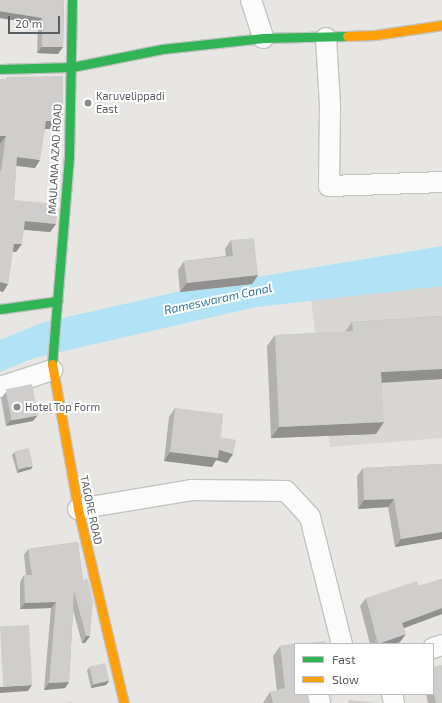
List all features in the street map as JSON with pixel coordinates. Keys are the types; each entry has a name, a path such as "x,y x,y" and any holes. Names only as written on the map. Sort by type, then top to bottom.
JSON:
{"main road":[{"name":"MAULANA AZAD ROAD","path":"55,319 69,156 72,66 70,39 72,0"},
{"path":"0,69 72,66 162,49 263,38 326,38 375,35 442,25"},
{"path":"0,309 57,301"},
{"name":"TAGORE ROAD","path":"55,319 53,367 78,509 124,703"}],"street":[{"path":"251,0 263,38"},
{"path":"326,38 330,106 329,186 442,182"},
{"path":"0,387 53,367"},
{"path":"78,509 191,490 286,491 310,517 342,643"}],"shaded area":[{"path":"442,286 442,438 330,447 311,300"}],"water":[{"name":"Rameswaram Canal","path":"442,246 442,286 256,307 34,358 0,372 0,340 41,323 203,286"}],"building":[{"path":"0,0 64,0 63,47 42,47 42,18 0,11"},
{"path":"63,76 63,121 46,121 40,160 17,157 14,200 58,204 56,224 25,221 22,244 14,244 8,284 0,282 0,171 6,136 0,136 0,79 8,79 8,77"},
{"path":"254,238 258,275 187,283 184,261 233,256 231,240"},
{"path":"442,316 442,369 381,372 384,422 279,427 275,335 353,331 352,322"},
{"name":"Hotel Top Form","path":"32,384 38,415 12,421 5,389"},
{"path":"175,408 223,414 221,437 236,440 233,454 219,450 218,458 170,452"},
{"path":"29,448 33,466 18,469 14,451"},
{"path":"442,464 442,532 401,539 394,499 364,500 363,468"},
{"path":"78,542 83,580 88,579 93,602 90,636 86,636 74,591 69,682 49,683 56,602 25,603 24,575 32,575 28,549"},
{"path":"442,579 442,608 402,623 406,634 378,643 366,598 417,581 419,586"},
{"path":"29,625 32,685 3,686 0,627"},
{"path":"325,641 325,643 307,643"},
{"path":"294,644 294,695 307,695 309,703 273,703 270,692 285,688 280,646"},
{"path":"105,663 109,681 93,684 89,667"},
{"path":"442,665 442,703 436,703 434,694 434,667"},
{"path":"349,700 380,703 348,703"}],"traffic: fast":[{"path":"52,364 69,156 72,0"},
{"path":"0,69 72,67 162,49 263,38 347,36"},
{"path":"0,309 57,301"}],"traffic: slow":[{"path":"347,36 375,35 442,25"},
{"path":"52,364 78,509 124,703"}],"place":[{"name":"Karuvelippadi East","path":"88,103"},
{"name":"Hotel Top Form","path":"17,407"}]}
